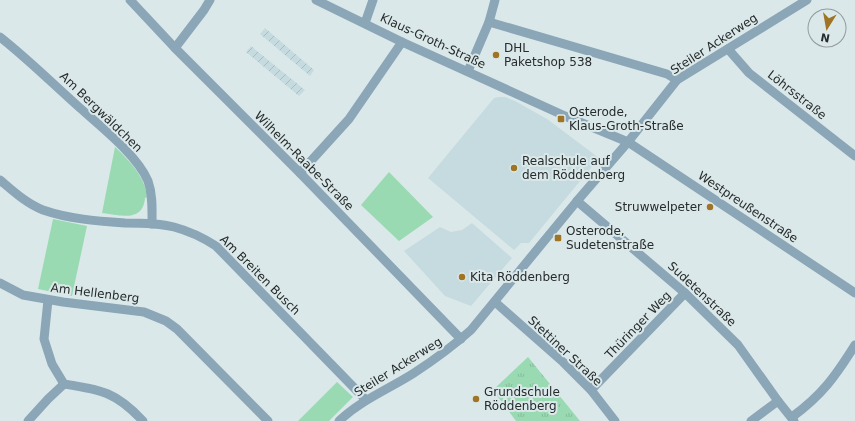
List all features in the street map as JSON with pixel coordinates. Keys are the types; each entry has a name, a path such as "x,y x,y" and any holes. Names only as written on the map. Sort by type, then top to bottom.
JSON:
{"street":[{"name":"Wilhelm-Raabe-Straße","path":"130,0 175,48 300,173 461,339"},
{"path":"175,48 210,0"},
{"path":"365,23 372,0"},
{"path":"468,71 489,22 495,0"},
{"name":"Steiler Ackerweg","path":"339,421 366,400 414,373 471,330 577,201 628,142 677,80 807,0"},
{"name":"Klaus-Groth-Straße","path":"320,1 402,42 565,116 628,142"},
{"path":"489,22 667,74 677,80"},
{"name":"Am Bergwäldchen","path":"0,37 26,58 105,130 133,159 143,172 152,195 152,224"},
{"path":"300,173 349,119 402,42"},
{"name":"Löhrsstraße","path":"728,49 749,73 855,156"},
{"name":"Westpreußenstraße","path":"628,142 855,293"},
{"name":"Am Breiten Busch","path":"0,180 23,200 42,210 77,219 152,224 173,227 191,232 216,246 366,400"},
{"name":"Sudetenstraße","path":"577,201 685,293 738,345 778,401 793,419"},
{"name":"Am Hellenberg","path":"0,283 23,295 48,300 129,309 148,313 166,321 177,329 268,421"},
{"name":"Thüringer Weg","path":"591,390 685,293"},
{"path":"48,300 44,339 52,364 64,384 99,390 109,394 131,408 143,421"},
{"name":"Stettiner Straße","path":"495,302 591,390 615,421"},
{"path":"793,419 830,383 855,345"},
{"path":"28,421 64,384"},
{"path":"751,421 778,401"}],"shaded area":[{"path":"265,28 314,70 310,76 260,34"},
{"path":"251,46 305,90 299,96 246,52"},
{"name":"Realschule auf dem Röddenberg","path":"505,97 515,101 547,119 599,158 529,243 521,243 514,250 428,178 494,98"},
{"name":"Kita Röddenberg","path":"472,223 512,258 471,306 445,296 404,251 440,227 451,232 462,230"}],"green space":[{"path":"115,147 136,170 144,183 146,190 147,197 145,198 140,211 129,216 102,213"},
{"path":"389,172 433,217 399,241 361,205"},
{"path":"53,219 87,226 72,296 38,289"},
{"path":"528,357 580,421 516,421 493,390"},
{"path":"337,382 353,397 329,421 298,421"}],"place":[{"name":"DHL Paketshop 538","path":"496,55"},
{"name":"Osterode, Klaus-Groth-Straße","path":"561,119"},
{"name":"Realschule auf dem Röddenberg","path":"514,168"},
{"name":"Struwwelpeter","path":"710,207"},
{"name":"Osterode, Sudetenstraße","path":"558,238"},
{"name":"Kita Röddenberg","path":"462,277"},
{"name":"Grundschule Röddenberg","path":"476,399"}]}
